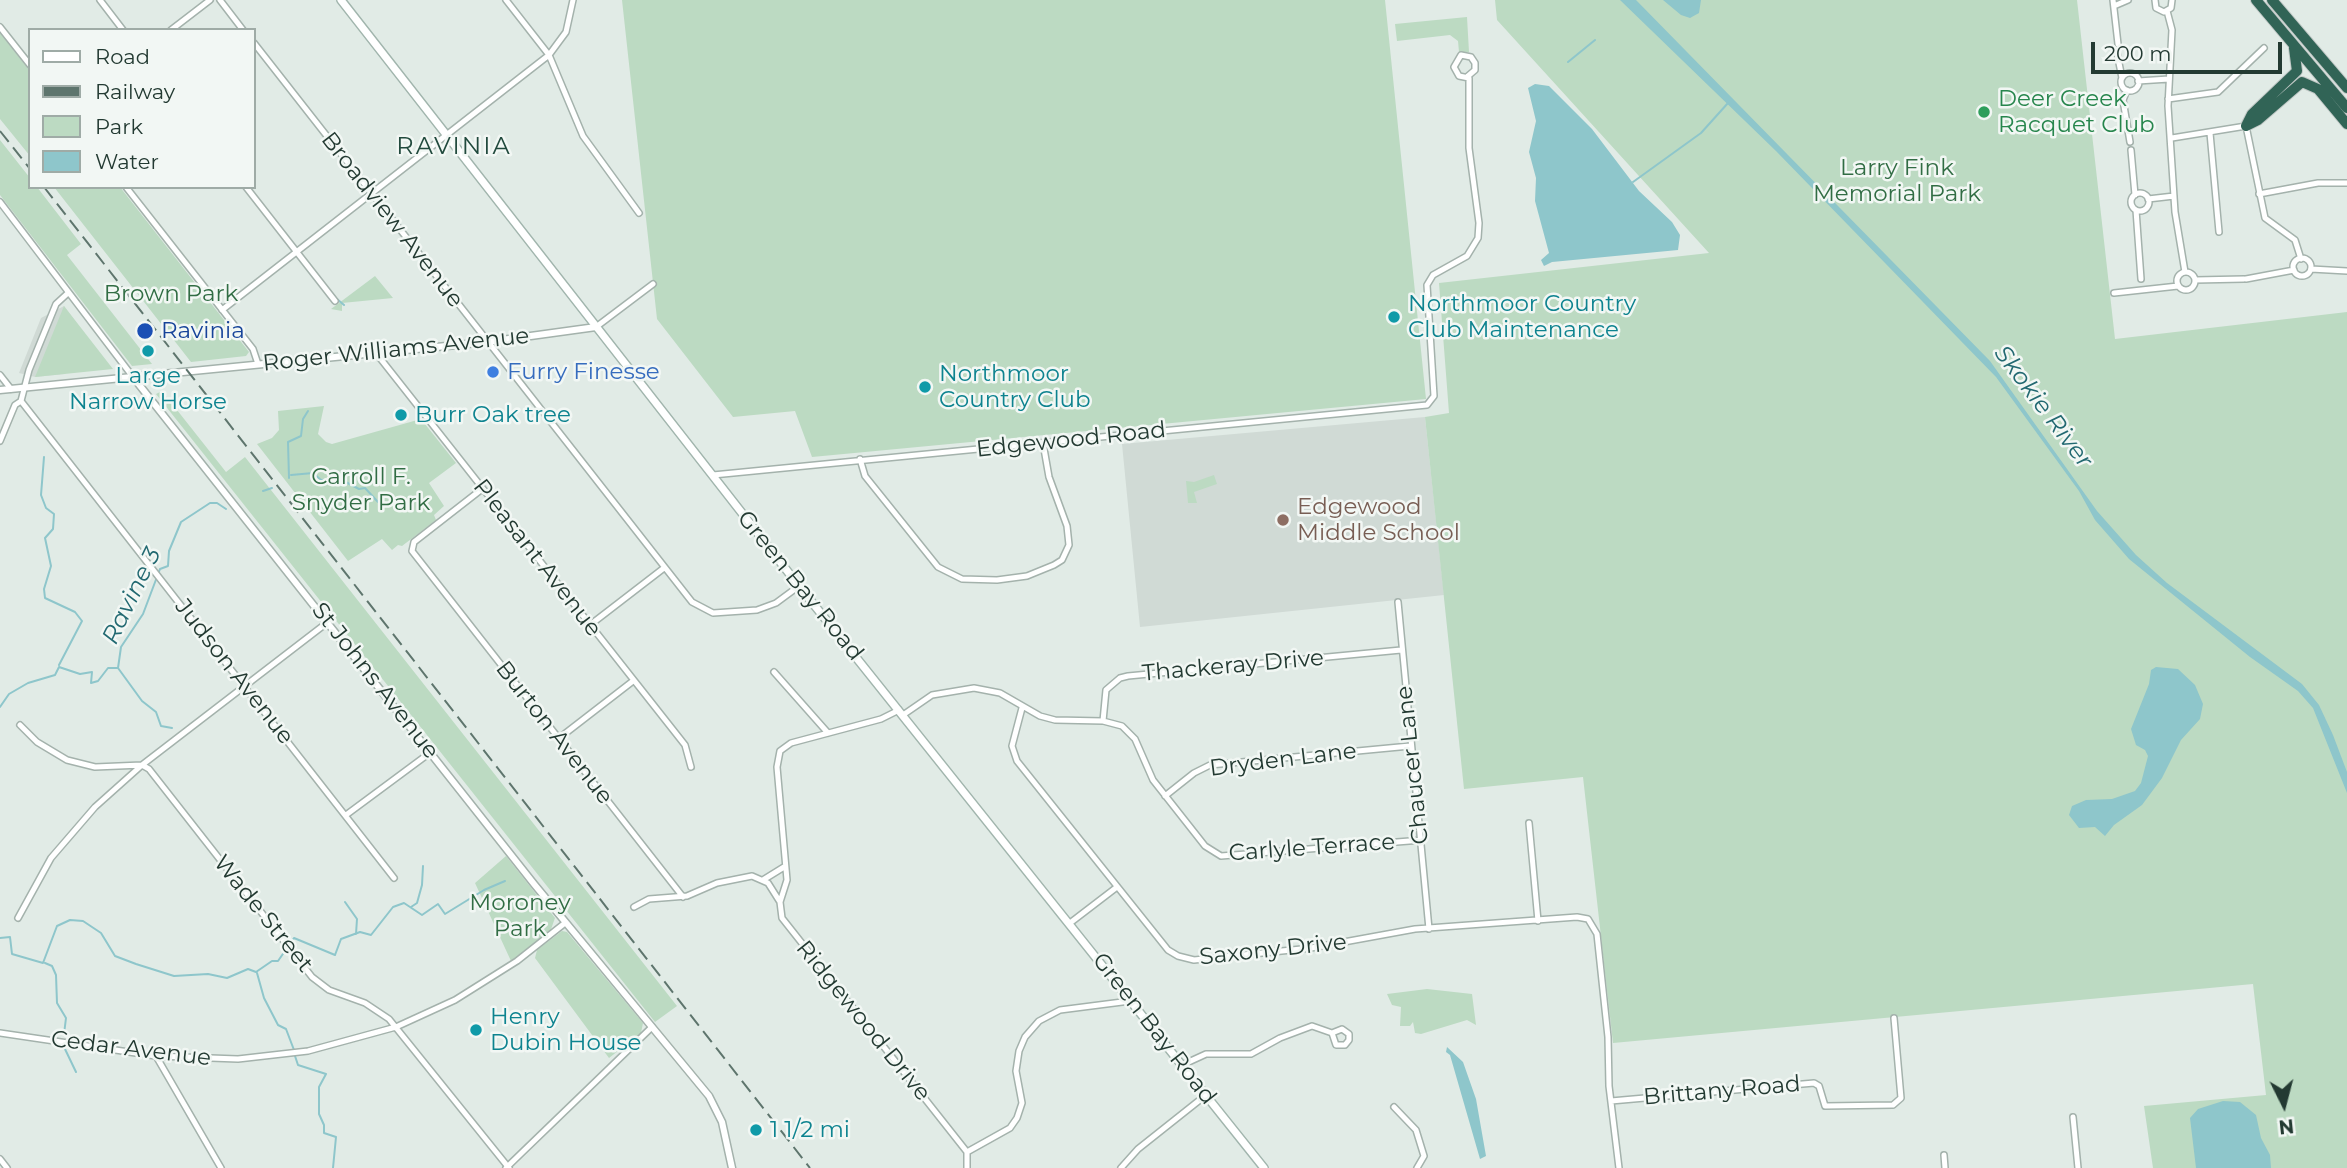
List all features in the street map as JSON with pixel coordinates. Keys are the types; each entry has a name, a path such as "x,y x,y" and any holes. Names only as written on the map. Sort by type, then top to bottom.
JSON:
{"highway":[{"path":"2256,0 2347,108"},
{"path":"2272,0 2347,88"},
{"path":"2246,126 2252,114 2297,71 2297,54 2289,38"},
{"path":"2246,126 2258,120 2294,86 2302,82 2318,89 2347,124"}],"main road":[{"name":"Green Bay Road","path":"341,0 799,586 1264,1168"}],"street":[{"path":"100,0 121,28"},
{"path":"174,28 210,0"},
{"path":"220,0 241,28"},
{"path":"506,0 549,55 561,90 583,136 639,213"},
{"path":"222,310 549,55 566,32 573,0"},
{"path":"2118,44 2114,3 2128,0"},
{"path":"2155,0 2158,10 2167,11"},
{"path":"2172,0 2167,11 2172,30 2169,125 2174,196 2185,272"},
{"path":"0,27 28,62"},
{"name":"Broadview Avenue","path":"256,46 692,603 713,613 764,608 799,586"},
{"path":"2168,99 2218,92 2264,48"},
{"path":"2117,52 2122,86 2127,90 2135,89 2138,81"},
{"path":"1461,55 1471,57 1475,63 1475,70 1468,76 1460,76 1455,71 1454,63 1461,55"},
{"path":"2122,78 2133,74 2138,81"},
{"name":"Edgewood Road","path":"713,475 1429,403 1434,396 1427,285 1433,275 1467,256 1478,238 1479,223 1469,148 1468,76"},
{"path":"2138,81 2169,79"},
{"path":"2127,90 2123,100 2130,142"},
{"path":"2172,138 2210,134 2246,126 2265,218 2295,240 2301,259"},
{"path":"2210,134 2219,232"},
{"path":"2131,150 2135,195 2132,202 2136,210 2140,279"},
{"path":"2259,194 2318,183 2347,183"},
{"path":"128,189 253,349 258,364"},
{"path":"248,189 335,301"},
{"path":"2135,195 2143,194 2148,199"},
{"path":"2148,199 2174,196"},
{"path":"2136,210 2145,209 2148,199"},
{"name":"St Johns Avenue","path":"0,202 133,377 565,923 717,1110 732,1168"},
{"path":"2294,271 2295,263 2301,259 2308,261 2311,269"},
{"path":"2195,280 2245,279 2294,271 2302,276 2311,269 2347,271"},
{"path":"2185,272 2193,275 2195,280"},
{"path":"2178,286 2178,277 2185,272"},
{"path":"2114,293 2178,286 2189,290 2195,280"},
{"name":"Roger Williams Avenue","path":"0,390 487,342 596,327 653,284"},
{"path":"0,441 15,405 21,401 56,304 68,293"},
{"name":"Pleasant Avenue","path":"376,353 685,745 691,767"},
{"path":"0,375 11,388"},
{"name":"Judson Avenue","path":"21,401 394,878"},
{"path":"860,459 865,476 938,568 962,579 997,580 1027,576 1054,565 1062,560 1069,545 1067,526 1049,477 1044,443"},
{"name":"Burton Avenue","path":"482,489 414,543 412,551 683,897"},
{"path":"590,625 664,568"},
{"name":"Chaucer Lane","path":"1398,601 1429,929"},
{"path":"18,918 38,879 68,836 95,807 142,765 328,622"},
{"name":"Thackeray Drive","path":"1103,721 1106,690 1120,678 1128,676 1401,650"},
{"path":"774,672 828,733"},
{"path":"558,739 633,681"},
{"path":"901,713 932,695 974,688 1000,694 1022,708 1055,720 1103,721"},
{"name":"Saxony Drive","path":"1022,708 1012,746 1017,761 1168,950 1186,959 1311,948 1429,929 1577,917 1591,922 1597,934 1611,1101"},
{"name":"Ridgewood Drive","path":"901,713 791,743 778,756 786,887 780,902 784,922 967,1152"},
{"name":"Carlyle Terrace","path":"1103,721 1122,726 1132,734 1151,776 1165,796 1205,846 1226,857 1422,840"},
{"path":"20,725 37,742 67,760 95,767 142,765"},
{"name":"Dryden Lane","path":"1165,796 1194,773 1210,765 1410,746"},
{"path":"346,815 431,752"},
{"name":"Wade Street","path":"142,765 312,977 329,990 381,1012 397,1027 507,1168"},
{"path":"1529,823 1538,920"},
{"path":"763,880 784,866"},
{"path":"634,908 649,899 683,897 726,880 752,876 773,888 780,902"},
{"path":"1070,923 1116,887"},
{"name":"Cedar Avenue","path":"0,1032 156,1056 216,1059 271,1056 319,1049 397,1027 473,990 565,923"},
{"path":"967,1168 967,1152 1010,1128 1017,1118 1022,1102 1016,1072 1019,1051 1025,1037 1039,1021 1060,1010 1130,1001"},
{"name":"Brittany Road","path":"1611,1101 1814,1083 1819,1086 1825,1106 1893,1105 1901,1098 1894,1018"},
{"path":"1182,1065 1206,1054 1251,1054 1280,1038 1312,1026 1332,1033"},
{"path":"507,1168 652,1027"},
{"path":"156,1056 221,1168"},
{"path":"1121,1168 1138,1149 1206,1095"},
{"path":"1611,1101 1619,1168"},
{"path":"1394,1107 1416,1130 1424,1156 1417,1168"},
{"path":"2073,1117 2078,1168"},
{"path":"1944,1155 1945,1168"},
{"path":"0,1159 7,1168"}],"shaded area":[{"path":"64,306 76,322 65,374 35,377 19,373 41,318"},
{"name":"Edgewood Middle School","path":"1425,417 1444,595 1140,627 1122,444"}],"green space":[{"name":"Northmoor Country Club","path":"622,0 1385,0 1426,399 812,457 795,411 733,417 657,319"},
{"name":"Larry Fink Memorial Park","path":"1495,0 2077,0 2115,339 2347,312 2347,1168 2153,1168 2144,1106 2266,1095 2253,984 1613,1043 1583,777 1464,789 1425,417 1449,413 1439,283 1709,253 1497,20"},
{"path":"1467,17 1469,52 1459,52 1458,41 1450,35 1397,41 1395,24"},
{"path":"0,33 28,68 28,154 0,119"},
{"path":"0,140 28,175 28,189 39,189 81,244 67,255 152,364 132,366 0,195"},
{"name":"Brown Park","path":"56,189 122,189 249,352 246,356 191,362"},
{"path":"375,276 393,298 342,303 342,311 331,309"},
{"path":"64,306 113,369 35,377"},
{"path":"162,391 226,472 245,457 677,1006 655,1022 156,394"},
{"name":"Carroll F. Snyder Park","path":"324,406 318,434 326,442 332,444 421,419 456,463 429,483 444,506 434,515 436,520 402,546 398,545 392,550 382,539 348,561 257,444 272,438 279,430 278,411"},
{"path":"1214,475 1217,484 1194,492 1197,503 1188,503 1186,481 1194,482"},
{"name":"Moroney Park","path":"506,856 555,918 550,932 511,961 475,883"},
{"name":"Moroney Park","path":"562,931 567,932 643,1023 641,1033 609,1058 535,958 537,950"},
{"path":"1427,989 1472,994 1476,1025 1467,1020 1421,1034 1415,1033 1413,1022 1410,1026 1400,1026 1401,1007 1392,1005 1387,994"}],"water":[{"path":"1620,0 1636,0 1990,361 2097,511 2136,555 2167,583 2302,684 2319,705 2333,735 2347,772 2347,793 2313,708 2298,691 2250,657 2129,559 2095,520 2079,491 1996,377 1776,151"},
{"path":"1663,0 1701,0 1699,13 1690,18 1681,15"},
{"path":"1535,84 1549,86 1592,129 1639,191 1672,222 1680,235 1678,250 1552,262 1544,266 1541,260 1549,253 1535,201 1536,178 1529,152 1536,121 1528,88"},
{"path":"2156,667 2178,669 2195,685 2203,704 2200,719 2181,740 2162,778 2142,805 2114,825 2105,836 2095,827 2079,828 2069,815 2072,806 2086,800 2112,799 2135,791 2141,783 2148,756 2145,750 2136,745 2131,729 2149,684 2151,670"},
{"path":"1447,1047 1463,1062 1476,1099 1486,1156 1480,1159 1450,1055 1446,1052"},
{"path":"2223,1101 2240,1102 2256,1115 2261,1138 2270,1155 2271,1168 2196,1168 2190,1118 2198,1109"}],"waterway":[{"path":"1568,62 1595,40"},
{"path":"1633,182 1701,133 1728,103"},
{"path":"337,299 344,305"},
{"name":"Ravine 3","path":"289,478 288,442 301,436 303,419 308,411"},
{"path":"44,457 41,495 46,508 54,514 53,529 45,538 51,566 44,589 45,598 75,612 82,621 59,665"},
{"name":"Ravine 3","path":"291,475 313,473 321,480 340,479 359,489 365,488 378,502"},
{"name":"Ravine 3","path":"263,491 272,488"},
{"name":"Ravine 3","path":"0,707 9,694 28,683 55,675 59,667 80,674 92,672 91,683 98,681 108,668 118,668 121,647 143,614 160,569 168,566 169,551 181,522 210,503 217,503 226,509"},
{"path":"118,668 142,701 156,712 161,726 172,728"},
{"path":"411,907 417,903 423,866"},
{"name":"Ravine 3","path":"0,938 10,937 12,954 43,963 57,926 70,920 83,921 101,933 115,956 174,976 208,974 227,978 248,969 256,972 272,961 278,961 294,938 335,955 341,939 360,932 371,935 393,907 404,903 422,915 438,904 445,914 484,890 505,881"},
{"path":"345,902 357,919 356,934"},
{"path":"45,963 52,966 56,975 57,1003 66,1018 64,1034"},
{"name":"Ravine 3","path":"257,973 264,998 278,1025 286,1029 294,1050"},
{"path":"64,1047 76,1072"},
{"name":"Ravine 3","path":"295,1056 298,1065 326,1074 319,1087 319,1114 324,1133 336,1137 333,1168"}],"railway":[{"path":"0,131 28,166"},
{"path":"46,189 810,1168"}],"place":[{"name":"Deer Creek Racquet Club","path":"1984,112"},
{"name":"Northmoor Country Club Maintenance","path":"1394,317"},
{"name":"Ravinia","path":"145,331"},
{"name":"Large Narrow Horse","path":"148,351"},
{"name":"Furry Finesse","path":"493,372"},
{"name":"Northmoor Country Club","path":"925,387"},
{"name":"Burr Oak tree","path":"401,415"},
{"name":"Edgewood Middle School","path":"1283,520"},
{"name":"Henry Dubin House","path":"476,1030"},
{"name":"1 1/2 mi","path":"756,1130"}],"district":[{"name":"RAVINIA","path":"454,147"}],"water label":[{"name":"Skokie River","path":"2043,407"}]}
